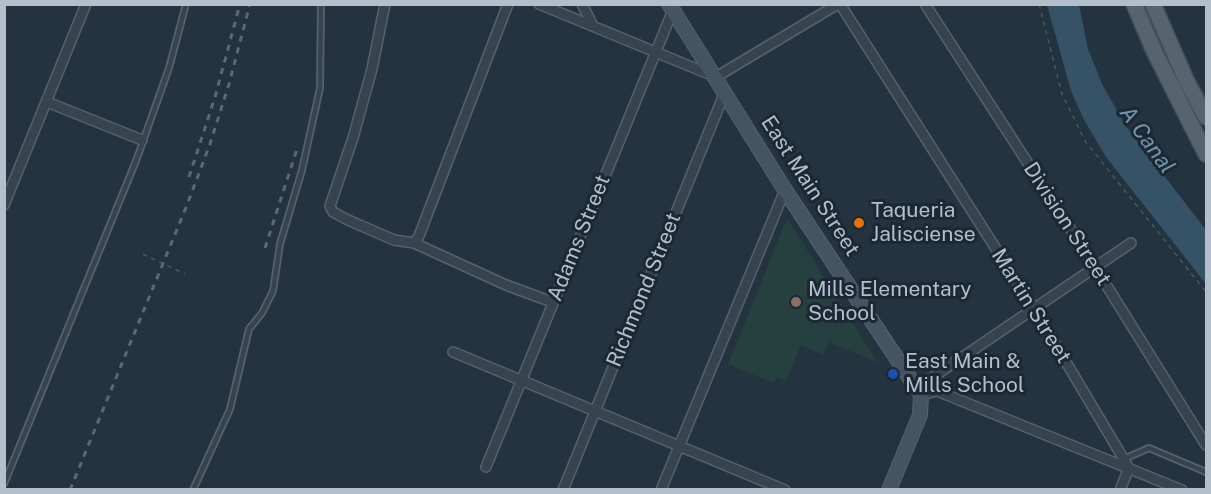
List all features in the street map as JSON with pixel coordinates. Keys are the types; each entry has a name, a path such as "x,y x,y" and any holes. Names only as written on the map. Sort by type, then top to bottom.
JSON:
{"main road":[{"path":"1134,4 1154,51 1206,154"},
{"path":"1154,4 1186,80 1206,117"}],"street":[{"path":"4,205 86,4"},
{"path":"385,4 372,69 353,138 330,206 333,212 394,240 414,243 506,285 552,302"},
{"path":"414,243 508,4"},
{"path":"539,4 716,77 839,4"},
{"path":"582,4 592,26"},
{"name":"Martin Street","path":"839,4 1035,310 1126,463"},
{"name":"Division Street","path":"925,4 1095,267 1206,445"},
{"name":"East Main Street","path":"671,7 785,190 921,395"},
{"name":"Adams Street","path":"486,466 656,52 671,7"},
{"name":"Richmond Street","path":"563,489 725,92"},
{"path":"47,102 142,140"},
{"path":"661,489 785,190"},
{"path":"890,489 920,415 921,395 930,379 1131,243"},
{"path":"453,352 785,489"},
{"path":"921,395 937,391 1126,463 1182,489"},
{"path":"1120,489 1126,463"}],"lane":[{"path":"4,483 107,233 169,68 186,4"},
{"path":"193,489 230,410 249,329 262,313 273,291 280,244 302,170 320,88 321,4"},
{"path":"1126,463 1149,448 1206,472"}],"path":[{"path":"1039,4 1062,94 1085,141 1206,292"},
{"path":"142,255 185,274"}],"green space":[{"path":"787,218 878,363 829,342 823,355 801,345 786,381 776,378 773,383 728,364"}],"water":[{"path":"1047,5 1079,5 1088,49 1102,84 1125,125 1206,230 1206,284 1106,157 1084,120 1071,91"}],"railway":[{"path":"189,177 215,97 240,4"},
{"path":"70,490 210,144 250,4"},
{"path":"265,248 297,149"}],"place":[{"name":"Taqueria Jalisciense","path":"859,223"},
{"name":"Mills Elementary School","path":"796,302"},
{"name":"East Main & Mills School","path":"893,374"}],"water label":[{"name":"A Canal","path":"1147,140"}]}
